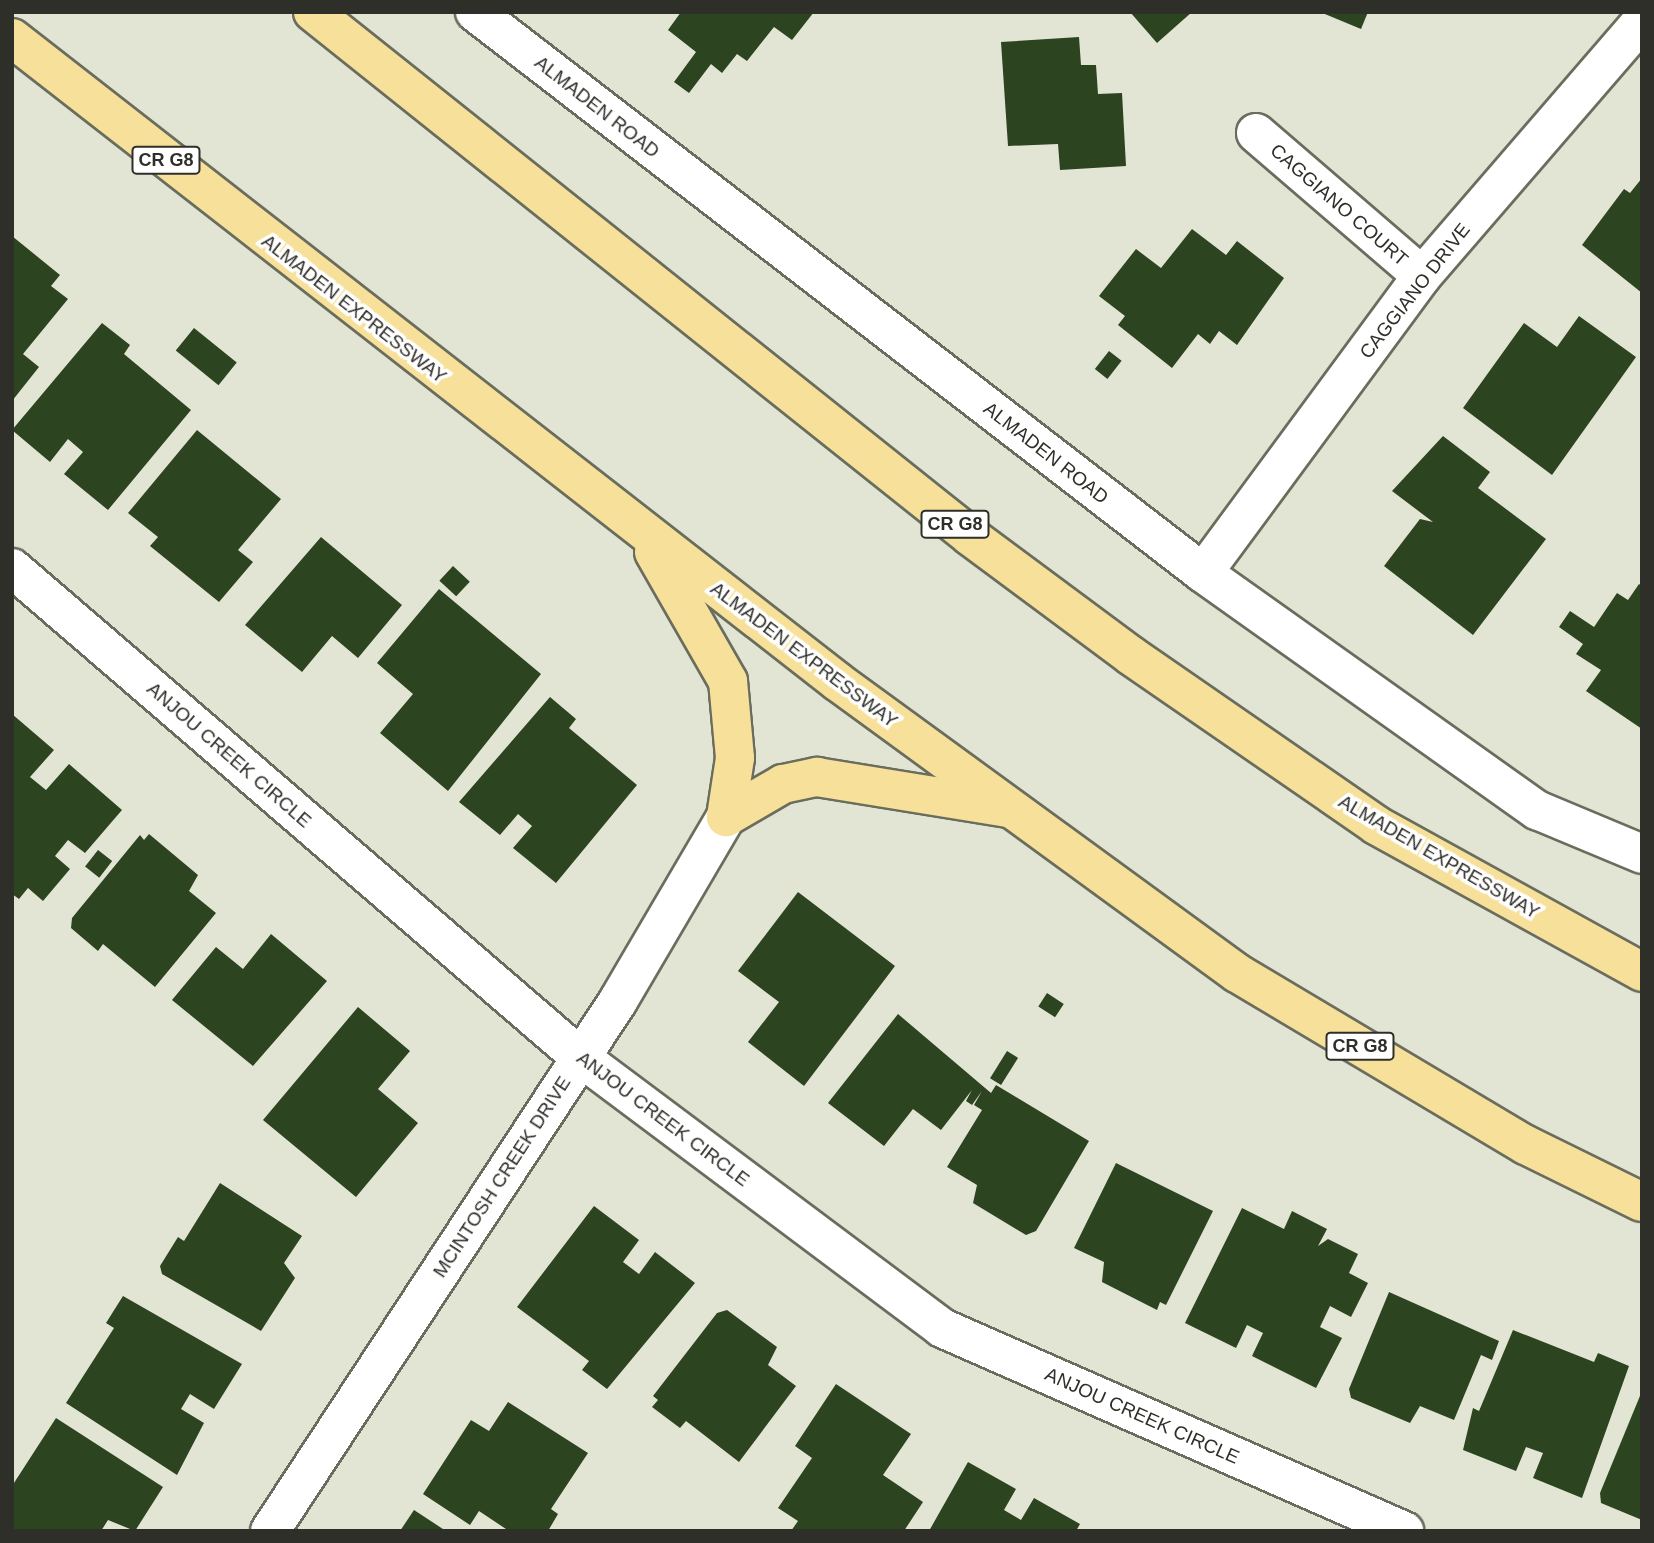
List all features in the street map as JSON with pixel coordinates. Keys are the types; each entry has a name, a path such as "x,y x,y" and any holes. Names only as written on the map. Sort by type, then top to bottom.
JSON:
{"main road":[{"name":"ALMADEN EXPRESSWAY","path":"313,12 970,536 1130,655 1376,825 1642,972"},
{"name":"ALMADEN EXPRESSWAY","path":"12,38 642,532 1237,973 1526,1145 1642,1202"},
{"path":"642,532 728,681 735,758 726,817"},
{"path":"726,817 783,784 817,777 1012,808"}],"street":[{"name":"ALMADEN ROAD","path":"496,19 1203,573 1537,810 1642,854"},
{"name":"CAGGIANO DRIVE","path":"1203,573 1422,276 1642,21"},
{"name":"CAGGIANO COURT","path":"1256,133 1422,276"},
{"name":"ANJOU CREEK CIRCLE","path":"12,568 580,1057 942,1328 1404,1531"},
{"name":"MCINTOSH CREEK DRIVE","path":"270,1531 580,1057 726,817"}],"building":[{"path":"681,12 814,12 792,40 774,27 747,61 737,54 722,73 711,64 689,93 674,82 696,52 668,30"},
{"path":"1130,12 1192,12 1157,43"},
{"path":"1320,12 1368,12 1361,29"},
{"path":"1079,37 1081,65 1096,65 1098,94 1122,93 1126,166 1060,170 1058,144 1008,146 1001,42"},
{"path":"1642,178 1642,293 1582,245 1624,189 1630,193"},
{"path":"1192,229 1226,255 1237,241 1284,278 1237,345 1219,331 1210,344 1198,334 1172,368 1118,325 1125,316 1099,296 1136,249 1161,268"},
{"path":"12,236 60,275 51,286 68,299 23,354 39,367 12,401"},
{"path":"1579,316 1636,357 1552,475 1463,408 1524,323 1557,347"},
{"path":"102,323 130,345 124,354 191,410 108,510 64,474 83,452 68,439 50,462 12,430"},
{"path":"194,328 237,363 218,385 176,351"},
{"path":"1109,351 1122,361 1107,379 1095,369"},
{"path":"197,430 281,499 238,550 253,562 219,602 150,546 158,537 128,513"},
{"path":"1443,436 1490,472 1478,488 1546,539 1473,635 1384,566 1420,519 1433,522 1392,491"},
{"path":"321,537 402,605 358,658 332,636 302,672 245,625"},
{"path":"453,566 470,582 456,596 439,581"},
{"path":"1639,584 1642,586 1642,729 1586,691 1601,670 1576,654 1583,644 1559,627 1570,611 1594,627 1617,593 1628,600"},
{"path":"439,589 541,674 448,791 380,733 413,694 377,663"},
{"path":"550,697 576,719 569,728 637,785 556,883 513,848 532,826 518,814 500,835 459,802"},
{"path":"12,714 54,750 30,777 46,790 69,764 122,810 85,853 68,840 55,856 70,869 43,901 28,888 19,899 12,894"},
{"path":"149,834 198,875 189,891 216,913 155,987 103,944 98,951 71,928 72,918 140,835 144,840"},
{"path":"98,850 112,861 99,878 85,867"},
{"path":"798,892 895,966 804,1086 748,1042 779,1002 738,971"},
{"path":"271,934 327,981 253,1066 172,1000 216,947 243,969"},
{"path":"1047,993 1064,1004 1055,1017 1038,1006"},
{"path":"358,1007 410,1051 378,1089 418,1123 356,1197 263,1120"},
{"path":"898,1014 991,1093 996,1085 1089,1141 1036,1231 1026,1235 973,1203 977,1185 947,1167 982,1110 974,1105 982,1091 972,1105 966,1101 972,1090 941,1130 913,1109 884,1146 828,1103"},
{"path":"1007,1051 1018,1058 1001,1085 990,1078"},
{"path":"1116,1163 1213,1211 1166,1305 1160,1302 1157,1310 1102,1282 1104,1262 1074,1248"},
{"path":"220,1183 302,1236 284,1263 295,1278 261,1331 162,1274 160,1266 178,1237 184,1241"},
{"path":"594,1206 639,1240 623,1262 639,1274 655,1252 695,1283 607,1389 582,1370 589,1361 517,1307"},
{"path":"1242,1208 1284,1229 1292,1211 1327,1229 1318,1246 1328,1239 1358,1254 1349,1273 1368,1283 1351,1317 1330,1306 1320,1327 1342,1338 1316,1388 1252,1356 1263,1333 1247,1325 1236,1348 1185,1323"},
{"path":"1389,1292 1499,1341 1492,1360 1481,1355 1454,1420 1420,1406 1410,1423 1351,1398 1349,1389"},
{"path":"123,1296 242,1364 214,1409 190,1394 181,1409 204,1423 177,1475 66,1403 114,1328 106,1323"},
{"path":"727,1310 777,1347 768,1365 796,1386 739,1462 686,1421 680,1428 652,1407 658,1400 653,1396 717,1313"},
{"path":"1513,1330 1594,1362 1598,1353 1629,1366 1582,1498 1533,1478 1543,1453 1526,1447 1516,1471 1463,1450 1473,1408 1479,1411"},
{"path":"836,1384 911,1434 883,1475 923,1502 904,1531 791,1531 798,1521 778,1508 812,1458 795,1446"},
{"path":"1642,1391 1642,1520 1601,1503 1600,1493"},
{"path":"508,1402 588,1453 551,1509 558,1514 548,1531 509,1531 479,1511 470,1525 423,1494 471,1420 489,1431"},
{"path":"56,1418 163,1487 135,1531 108,1520 101,1531 12,1531 12,1486"},
{"path":"968,1462 1016,1489 1004,1510 1021,1520 1034,1498 1080,1524 1076,1531 929,1531"},
{"path":"414,1510 446,1531 400,1531"}]}
